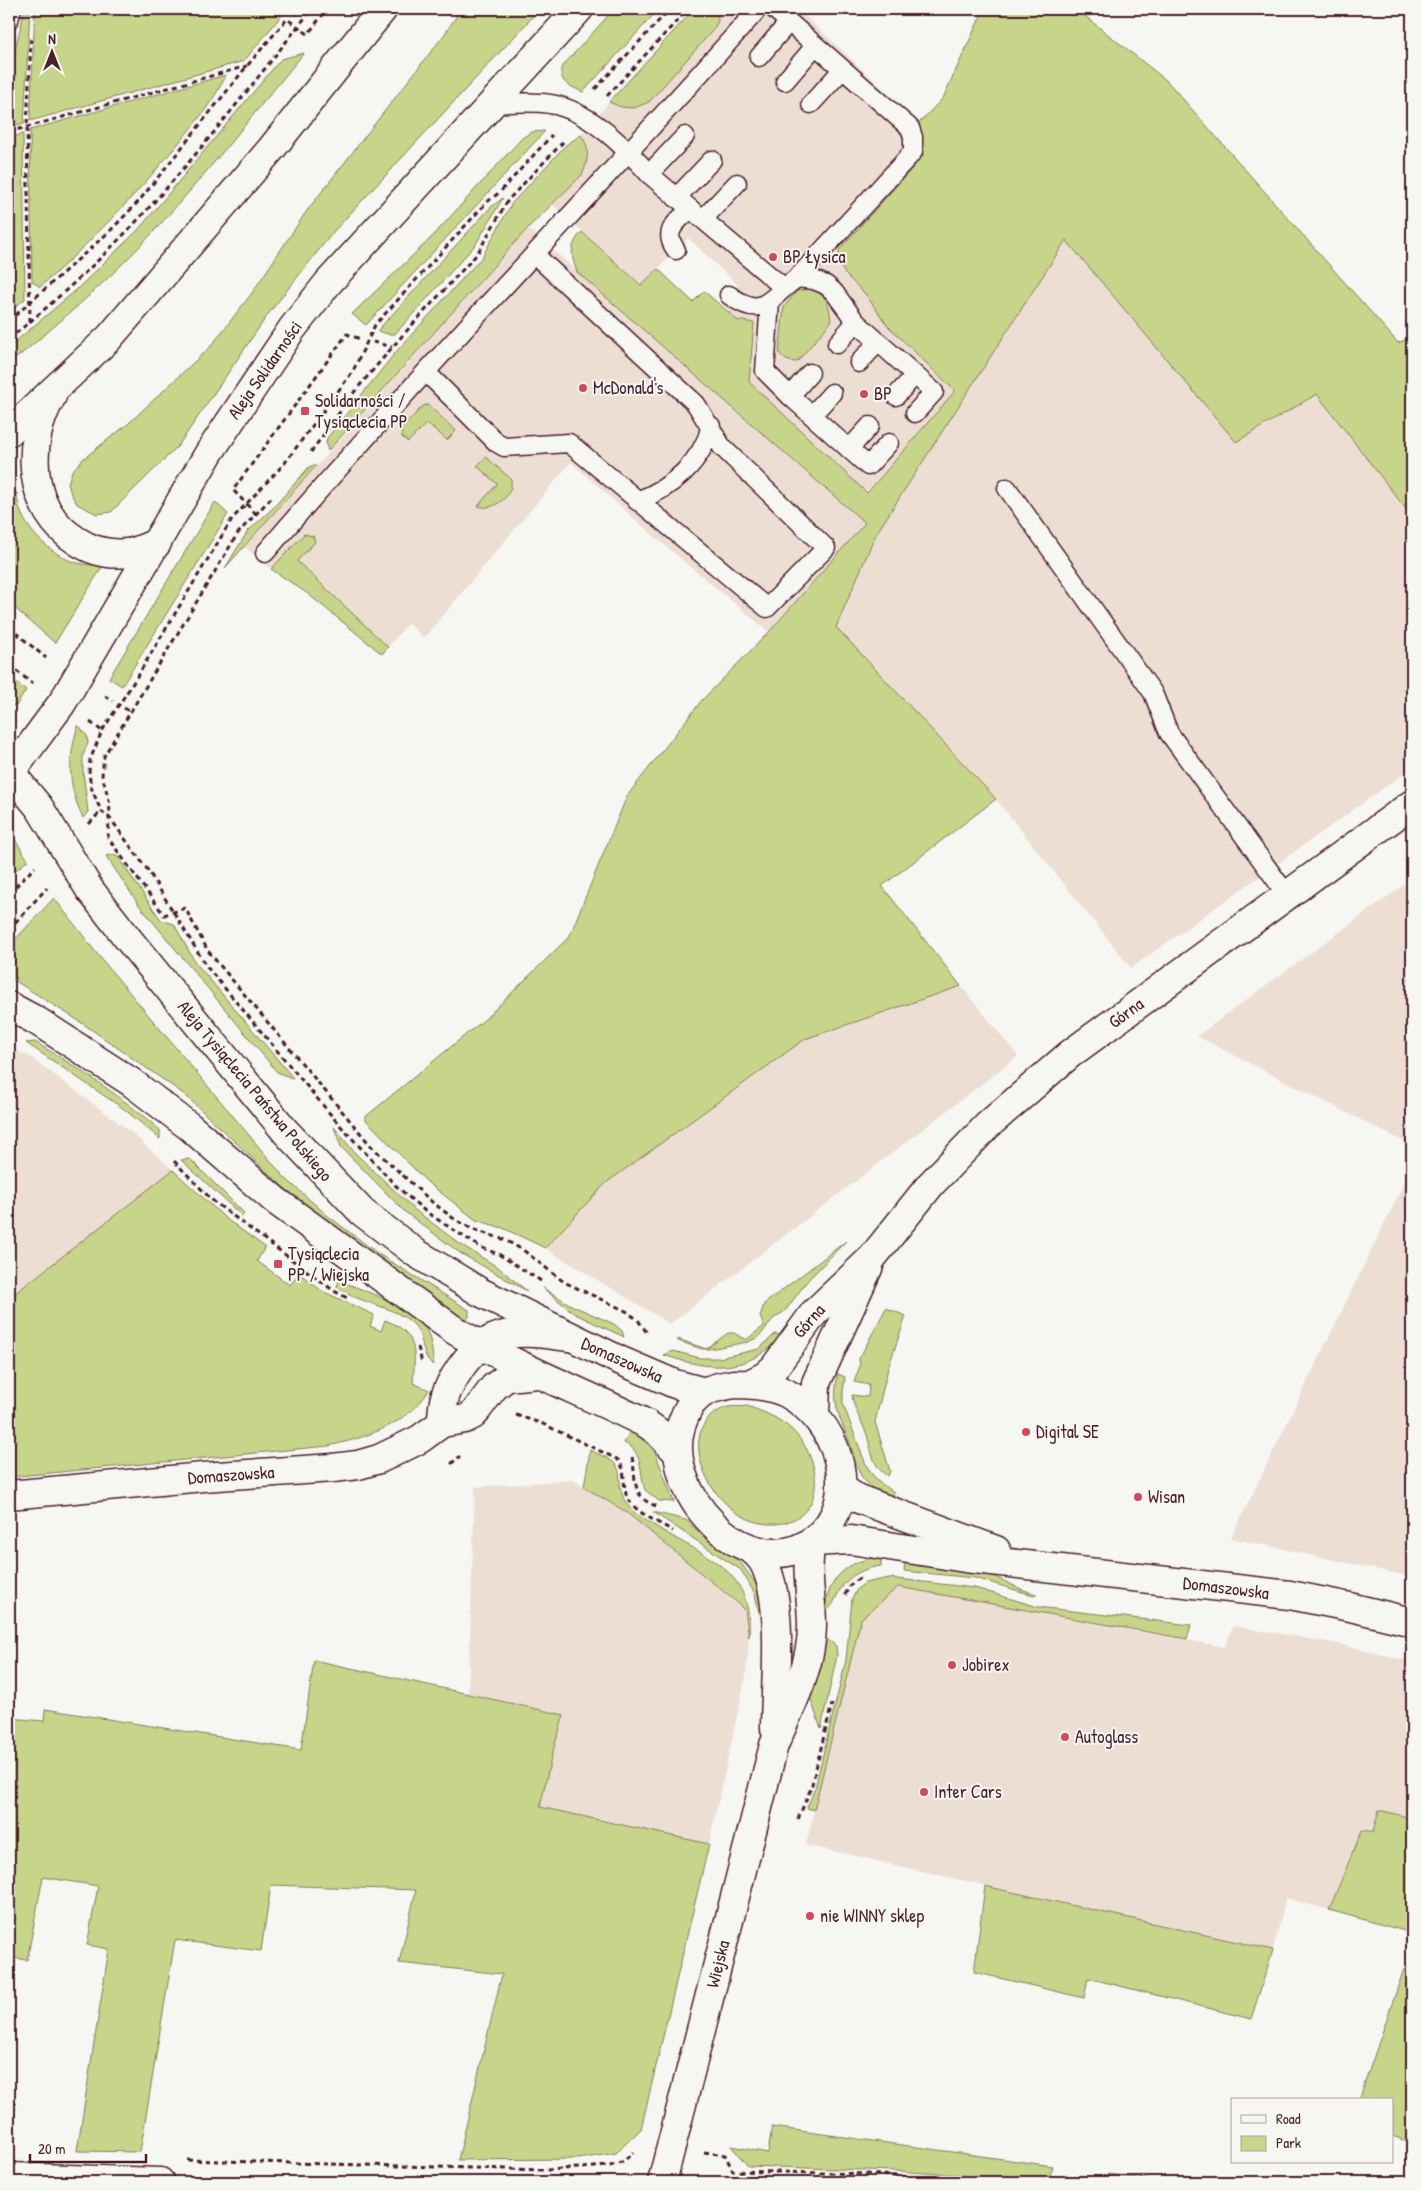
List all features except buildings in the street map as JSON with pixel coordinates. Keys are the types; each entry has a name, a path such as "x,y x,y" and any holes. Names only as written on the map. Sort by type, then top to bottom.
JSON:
{"street":[{"path":"9,432 109,338 272,148 383,9"},
{"name":"Aleja Solidarności","path":"9,773 62,703 209,453 292,329 328,283 579,9"},
{"path":"59,384 43,410 33,455 37,486 46,512 63,533 86,547 110,554 130,553 157,542"},
{"name":"Aleja Tysiąclecia Państwa Polskiego","path":"9,773 39,807 90,890 118,926 286,1132 326,1176 362,1212 416,1253 480,1292 570,1337"},
{"name":"Górna","path":"749,1384 765,1376 814,1313 872,1258 931,1184 988,1125 1070,1054 1412,804"},
{"path":"9,1006 37,1021 131,1082 190,1127 276,1201 406,1296 480,1345 647,1424 678,1452"},
{"name":"Górna","path":"815,1416 816,1383 872,1258"},
{"name":"Domaszowska","path":"442,1423 442,1405 446,1389 468,1356 480,1345 491,1339 522,1332 570,1337 675,1384 705,1392"},
{"name":"Domaszowska","path":"9,1495 358,1465 380,1459 420,1439 442,1423 473,1416 494,1387 507,1377 538,1374"},
{"path":"749,1384 785,1392 797,1399 824,1426 834,1445 840,1466 841,1484 835,1512 823,1532 811,1542 794,1550 765,1552 752,1549 719,1530 700,1510 684,1483 678,1452 681,1423 688,1408 694,1400 705,1392 720,1387 749,1384"},
{"name":"Domaszowska","path":"841,1484 847,1492 856,1498 1038,1565"},
{"name":"Domaszowska","path":"811,1542 851,1540 957,1556 1290,1595 1412,1622"},
{"name":"Wiejska","path":"662,2182 774,1745 801,1680 811,1640 812,1626 807,1562 811,1542"},
{"name":"Wiejska","path":"752,1549 762,1560 770,1579 775,1604 774,1745"},
{"path":"9,2178 160,2182"}],"lane":[{"path":"9,20 12,9"},
{"path":"265,553 369,434 427,373 758,9"},
{"path":"729,295 744,306 758,307 770,302 913,152 913,137 910,128 774,9"},
{"path":"759,57 789,22"},
{"path":"785,80 815,46"},
{"path":"811,104 842,70"},
{"path":"492,104 551,104 574,111 628,151 649,174 690,209 790,283 814,280 826,285 834,292 856,322 934,392 915,413"},
{"path":"649,174 685,136"},
{"path":"690,209 712,160"},
{"path":"676,250 670,243 669,234 673,226 690,209 737,183"},
{"path":"427,373 497,443 504,447 569,443 767,608 826,548 722,447 696,404 535,255"},
{"path":"770,302 765,371 868,466 889,443"},
{"path":"837,344 856,322"},
{"path":"859,363 878,342"},
{"path":"790,396 810,373"},
{"path":"896,396 915,375"},
{"path":"812,415 832,393"},
{"path":"637,500 656,494 678,478 700,453 711,426"},
{"path":"849,449 870,426"},
{"path":"1007,488 1153,693 1169,733 1287,895"}],"path":[{"path":"9,339 30,322 135,223 190,159 312,9"},
{"path":"9,321 111,230 139,201 287,19 308,34 327,9"},
{"path":"591,93 670,9"},
{"path":"604,99 688,9"},
{"path":"30,322 28,305 27,127 31,38"},
{"path":"9,132 247,66"},
{"path":"523,1270 500,1255 480,1248 438,1221 395,1186 323,1107 206,967 175,912 149,872 110,818 102,811 91,787 89,773 90,760 102,731 232,519 284,464 353,371 375,325 487,202 500,192 556,130"},
{"path":"508,200 571,134"},
{"path":"256,514 233,490 347,334 360,339"},
{"path":"373,342 392,347"},
{"path":"9,627 46,658"},
{"path":"9,665 30,682"},
{"path":"124,708 129,710"},
{"path":"83,718 102,731"},
{"path":"110,804 108,838 164,915 185,908 208,951 372,1147 426,1197 453,1218 472,1229 505,1240 523,1250 564,1282 626,1311 638,1320 654,1340"},
{"path":"88,826 102,811"},
{"path":"9,893 34,868"},
{"path":"9,929 47,888"},
{"path":"510,1413 543,1424 617,1459 624,1468 624,1487 629,1500 635,1507 676,1533"},
{"path":"630,1454 635,1468 636,1488 644,1500 663,1508 700,1510"},
{"path":"798,1819 811,1788 832,1703"},
{"path":"186,2160 585,2169 610,2166 624,2161 636,2150"},
{"path":"696,2150 724,2155 733,2171 869,2174 970,2182"}],"shaded area":[{"name":"BP Łysica","path":"717,9 798,9 919,123 923,137 923,151 915,165 839,250 839,263 845,274 866,295 887,325 955,391 866,493 749,382 754,324 737,320 720,305 738,285 688,238 642,285 552,204 582,175 587,144 581,135 609,102 621,107 718,21"},
{"path":"528,228 865,523 769,632 656,538 571,462 424,638 408,623 388,647 286,554 271,569 245,547"},
{"path":"1066,240 1236,442 1317,394 1412,517 1412,768 1131,968 996,799 836,627 876,534"},
{"path":"1412,879 1412,1146 1197,1036"},
{"path":"961,986 1018,1056 670,1324 545,1248 606,1183 805,1039"},
{"path":"9,1048 29,1056 127,1129 173,1170 9,1298"},
{"path":"1412,1167 1412,1577 1231,1538"},
{"path":"573,1480 626,1512 745,1610 749,1637 746,1675 709,1844 540,1807 552,1754 564,1715 468,1693 475,1487"},
{"path":"898,1587 1225,1647 1233,1626 1339,1644 1412,1662 1412,1795 1407,1817 1373,1832 1362,1830 1329,1910 1286,1898 1273,1950 806,1845 861,1619"}],"green space":[{"path":"25,9 30,9 24,123 9,127 9,73"},
{"path":"35,9 287,9 244,61 30,121"},
{"path":"287,9 303,9 296,16"},
{"path":"461,9 540,9 334,231 269,313 178,446 111,512 97,514 77,504 71,494 68,483 72,471 83,459 128,424 211,346 252,293 306,212 444,35"},
{"path":"614,9 659,9 583,92 570,86 562,78 561,68"},
{"path":"694,9 717,9 718,21 713,30 649,102 634,108 621,107 609,102"},
{"path":"984,9 1076,9 1167,81 1398,343 1412,337 1412,517 1317,394 1236,442 1066,240 876,534 836,627 996,799 882,886 961,986 805,1039 606,1183 545,1248 503,1228 476,1220 427,1182 364,1118 485,1019 569,937 627,796 702,700 769,632 865,523 577,272 573,261 573,246 582,232 641,285 658,269 693,302 704,291 737,320 754,323 749,382 867,493 955,391 887,325 866,295 845,274 839,263 839,250 915,165 922,144 919,123 943,98"},
{"path":"304,53 205,173 144,242 78,305 9,364 9,347 75,291 139,229 281,59"},
{"path":"226,75 216,94 198,119 129,200 77,253 40,287 32,281 30,130"},
{"path":"545,131 366,325 352,314 431,238 522,138 532,132"},
{"path":"23,134 25,299 9,312 9,138"},
{"path":"581,135 587,150 586,165 582,175 528,228 328,451 327,438 395,353 482,257 512,203 566,145"},
{"path":"503,198 476,244 395,334 377,331 491,207"},
{"path":"809,289 824,297 828,305 831,322 797,362 789,361 779,353 784,307 797,291"},
{"path":"428,405 456,431 447,440 427,423 408,442 402,437 401,429 423,406"},
{"path":"486,457 511,479 511,485 506,497 490,507 478,506 497,484 477,466"},
{"path":"310,466 316,466 225,568 248,531 273,508"},
{"path":"14,492 17,493 18,504 27,524 42,542 71,561 102,567 55,643 9,603 9,495"},
{"path":"215,502 228,514 122,686 109,678"},
{"path":"304,534 313,536 315,542 297,561 388,647 382,654 308,594 271,569"},
{"path":"9,677 26,690 16,706 12,705 9,701"},
{"path":"78,725 87,736 88,743 83,755 83,771 88,812 83,818 74,794 71,772 72,750"},
{"path":"9,837 14,838 28,860 9,876"},
{"path":"113,855 118,857 161,920 174,924 195,962 294,1079 277,1072 139,905 106,856"},
{"path":"54,898 98,955 284,1177 328,1216 380,1255 469,1310 469,1317 465,1320 462,1319 381,1262 283,1187 185,1095 82,1023 9,977 9,946"},
{"path":"35,1042 131,1106 160,1130 160,1139 124,1109 26,1043"},
{"path":"334,1127 355,1153 415,1210 460,1244 499,1268 527,1291 460,1253 405,1212 341,1147"},
{"path":"190,1159 244,1213 242,1216 181,1160"},
{"path":"173,1170 225,1218 265,1247 257,1261 290,1285 299,1273 322,1291 374,1315 370,1326 381,1331 385,1320 404,1331 409,1337 414,1353 413,1383 429,1390 410,1412 398,1421 357,1439 328,1446 9,1477 9,1298"},
{"path":"846,1241 808,1280 785,1311 773,1319 759,1337 748,1342 706,1349 728,1333 734,1333 746,1340 764,1326 760,1317 764,1304"},
{"path":"339,1280 399,1306 419,1320 429,1335 433,1365 426,1357 419,1332 411,1321 397,1313 357,1298 337,1287"},
{"path":"543,1288 571,1305 614,1324 622,1331 624,1337 575,1314"},
{"path":"886,1308 906,1316 888,1368 875,1422 890,1471 888,1476 883,1473 873,1458 867,1435 856,1411 852,1395 868,1397 869,1385 854,1382 860,1366 859,1359"},
{"path":"775,1334 782,1335 769,1348 756,1357 728,1366 697,1364 664,1355 673,1351 700,1358 719,1358 759,1349"},
{"path":"678,1339 706,1349 678,1341"},
{"path":"838,1374 845,1377 843,1404 866,1465 877,1481 894,1492 893,1499 872,1487 865,1481 858,1470 836,1403"},
{"path":"747,1406 772,1416 788,1426 803,1443 810,1457 815,1487 812,1500 804,1512 792,1520 775,1524 753,1521 733,1510 717,1493 705,1474 699,1453 700,1433 709,1417 728,1407"},
{"path":"631,1429 648,1441 655,1452 674,1502 659,1501 645,1490 638,1457 635,1451 624,1443"},
{"path":"590,1450 607,1458 616,1465 623,1497 635,1513 711,1559 725,1569 736,1581 744,1596 748,1614 749,1637 745,1610 740,1605 626,1512 584,1487"},
{"path":"653,1512 686,1520 704,1537 740,1562 757,1585 763,1612 759,1613 755,1594 741,1570"},
{"path":"881,1558 881,1566 869,1568 852,1576 840,1590 832,1605 824,1613 830,1590 834,1581 841,1573 857,1563"},
{"path":"905,1563 989,1574 1036,1594 1036,1596 975,1578 904,1571"},
{"path":"889,1578 975,1588 1038,1607 1191,1625 1187,1639 898,1587 861,1619 814,1810 807,1808 815,1788 846,1660 852,1599 857,1589 865,1583"},
{"path":"823,1636 836,1646 837,1655 821,1729 810,1697"},
{"path":"314,1660 564,1715 552,1754 540,1807 709,1844 641,2129 616,2153 578,2159 458,2160 502,1974 399,1963 416,1890 271,1885 261,1951 175,1940 140,2152 77,2151 109,1949 87,1945 98,1886 43,1877 27,1960 9,1957 9,1718 44,1721 45,1709 301,1750"},
{"path":"1412,1795 1412,1933 1329,1910 1362,1830 1373,1832 1379,1810 1407,1817"},
{"path":"985,1886 1273,1950 1251,2019 1088,1978 1084,1998 974,1972"},
{"path":"1404,1969 1412,1972 1412,2143 1394,2137 1394,2098 1360,2098"},
{"path":"772,2127 1053,2166 1048,2182 1005,2182 958,2175 748,2166 731,2146 768,2153"},
{"path":"1108,2174 1167,2182 1106,2182"}],"place":[{"name":"BP Łysica","path":"773,257"},
{"name":"McDonald's","path":"583,388"},
{"name":"BP","path":"864,394"},
{"name":"Solidarności / Tysiąclecia PP","path":"305,411"},
{"name":"Tysiąclecia PP / Wiejska","path":"278,1264"},
{"name":"Digital SE","path":"1026,1432"},
{"name":"Wisan","path":"1138,1497"},
{"name":"Jobirex","path":"952,1665"},
{"name":"Autoglass","path":"1065,1737"},
{"name":"Inter Cars","path":"924,1792"},
{"name":"nie WINNY sklep","path":"810,1916"}]}
